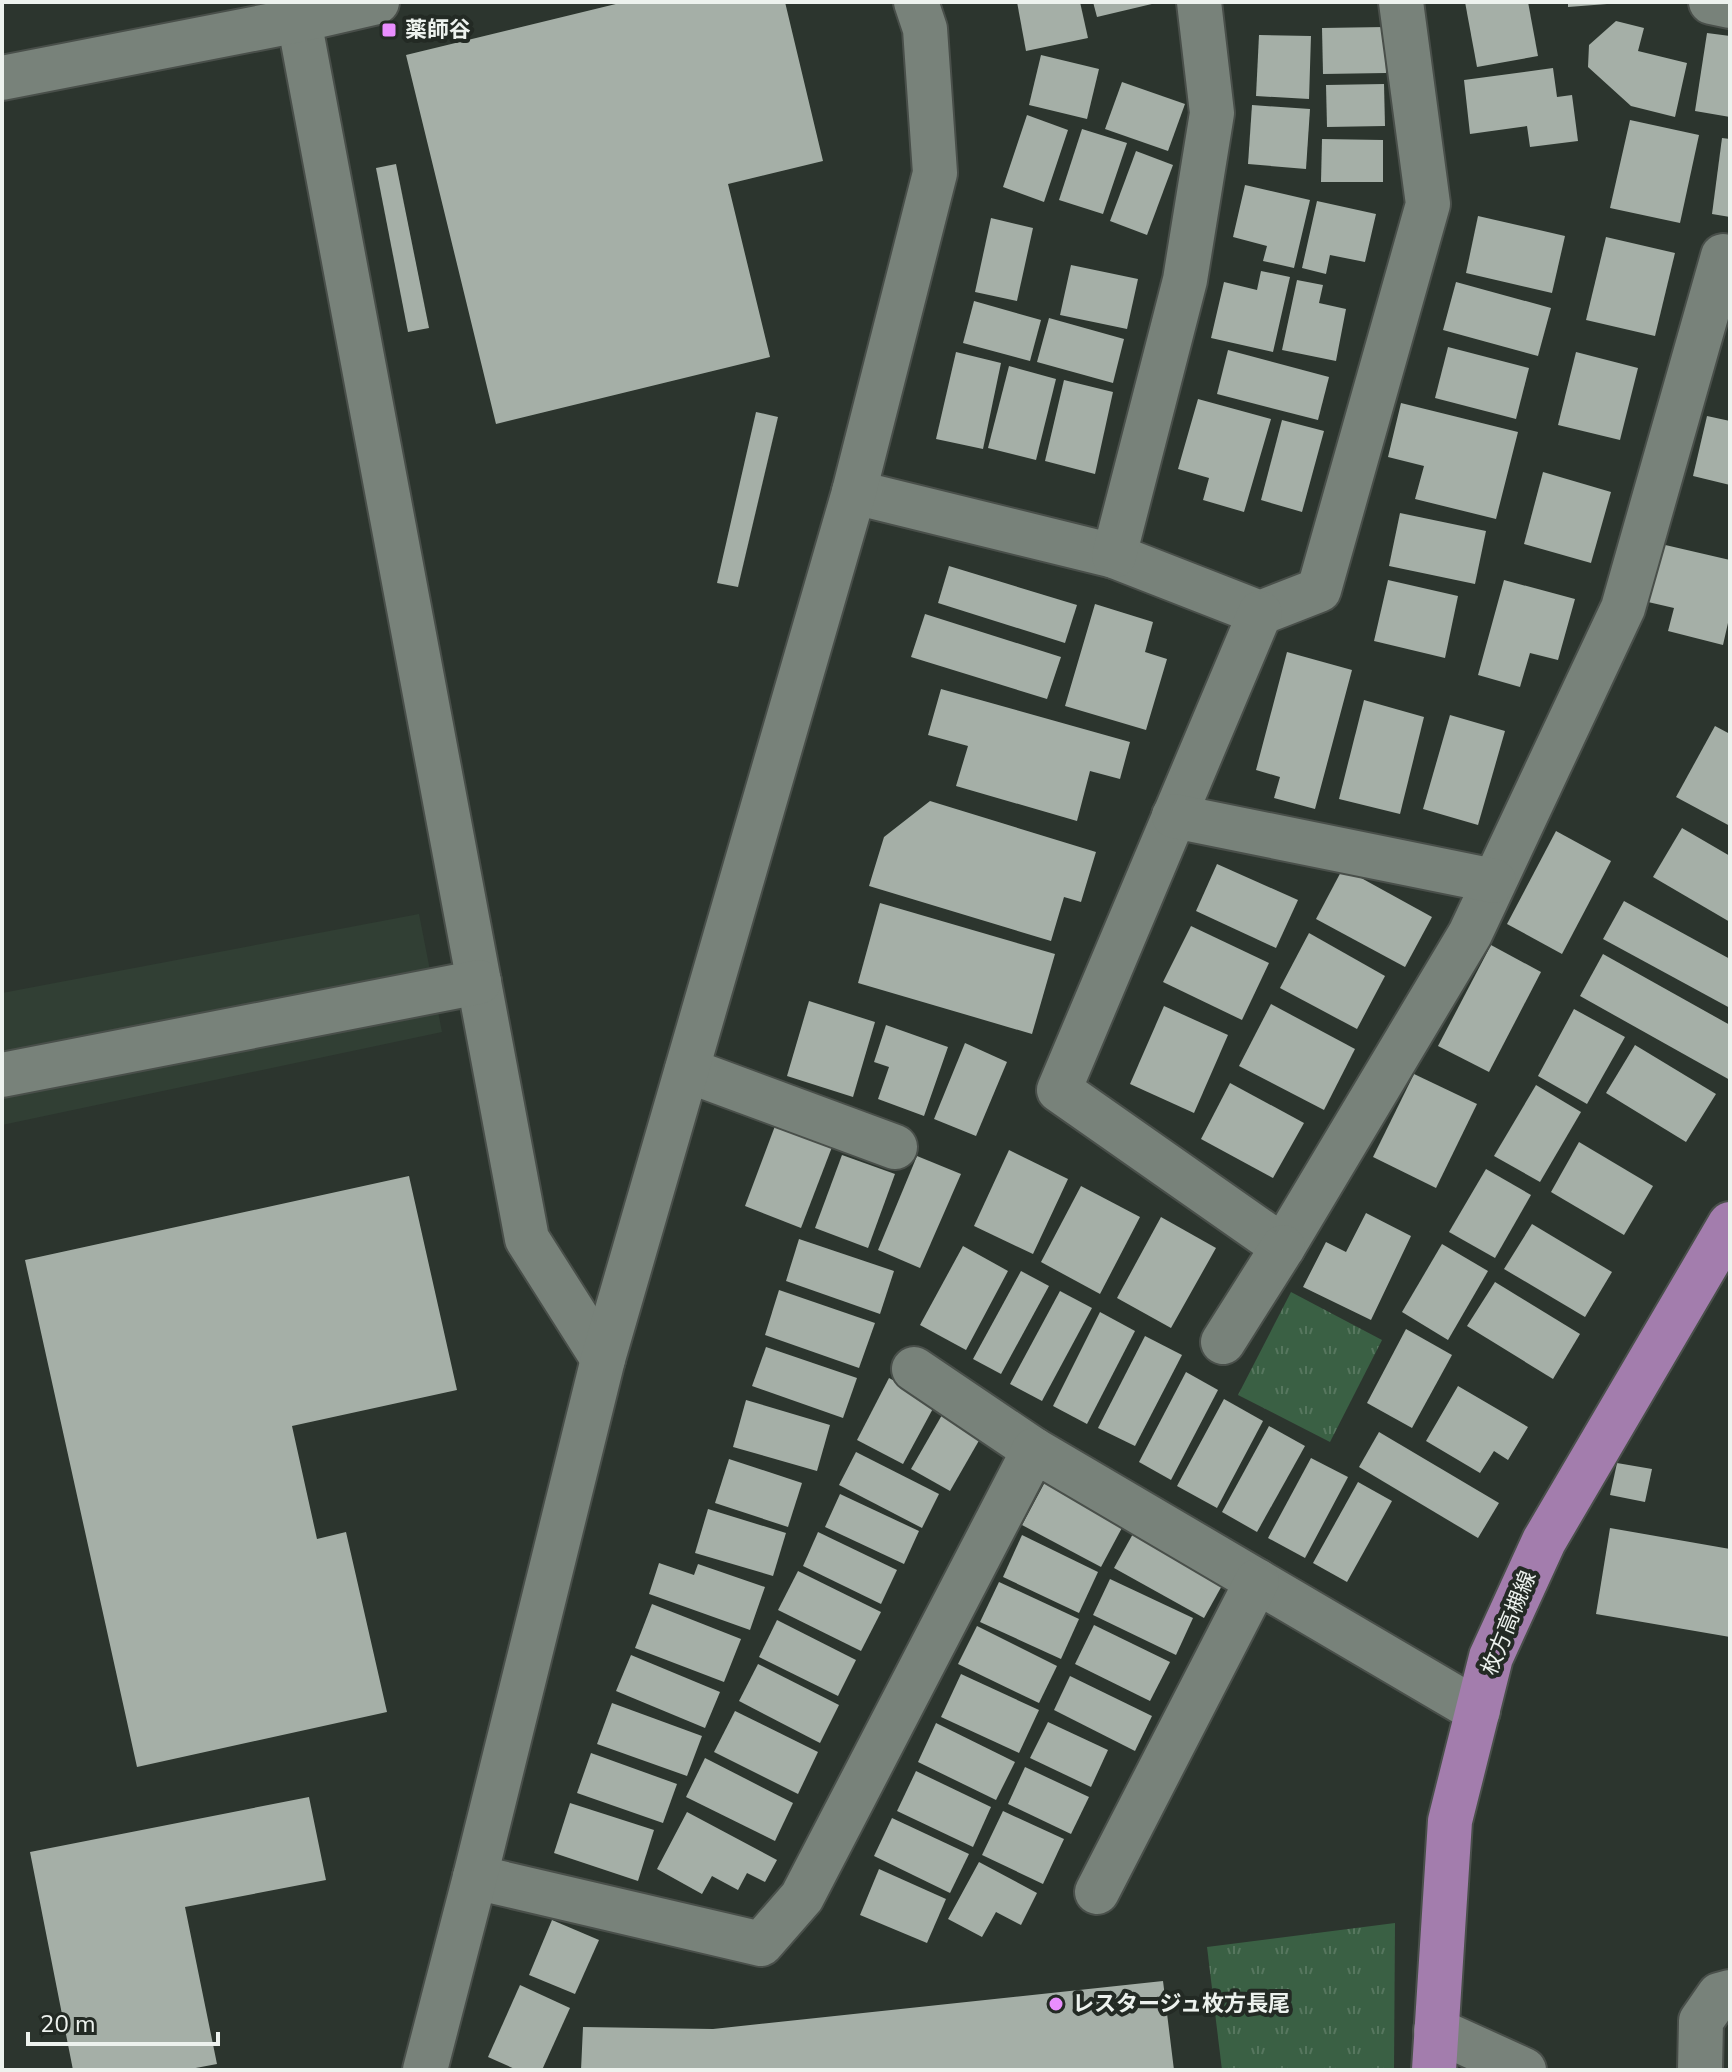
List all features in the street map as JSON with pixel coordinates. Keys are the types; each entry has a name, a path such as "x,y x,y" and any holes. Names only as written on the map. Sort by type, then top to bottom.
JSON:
{"main road":[{"name":"枚方高槻線","path":"1435,2060 1450,1821 1491,1657 1544,1541 1730,1224"}],"street":[{"path":"2,78 377,2"},
{"path":"425,2070 603,1359 854,492 935,173 925,29 916,2"},
{"path":"1114,556 1185,280 1212,113 1199,2"},
{"path":"854,492 1114,556 1260,613 1319,590 1428,204 1401,2"},
{"path":"1711,2 1730,6"},
{"path":"299,20 527,1239 603,1359"},
{"path":"1223,1342 1470,934 1623,608 1723,256 1730,258"},
{"path":"1260,613 1059,1090 1283,1247"},
{"path":"1174,816 1494,881"},
{"path":"2,1075 479,982"},
{"path":"687,1070 895,1147"},
{"path":"914,1369 1034,1450 1478,1711"},
{"path":"475,1877 761,1944 802,1897 1034,1450"},
{"path":"1097,1892 1257,1581"},
{"path":"1700,2070 1701,2021 1719,1995 1730,1992"},
{"path":"1435,2060 1524,2070"}],"shaded area":[{"path":"419,914 442,1032 2,1125 2,993"}],"green space":[{"path":"1291,1292 1382,1340 1330,1442 1238,1395"},
{"path":"1395,1923 1394,2070 1222,2070 1207,1947"}],"building":[{"path":"624,2 785,2 823,161 728,184 770,357 496,424 406,55"},
{"path":"1017,2 1080,2 1088,38 1026,51"},
{"path":"1093,2 1156,2 1156,3 1097,17"},
{"path":"1465,2 1528,2 1538,56 1477,67"},
{"path":"1568,2 1607,2 1607,4 1568,7"},
{"path":"1616,21 1644,28 1638,51 1687,63 1675,117 1631,106 1588,67 1589,45"},
{"path":"1385,27 1386,73 1323,74 1322,28"},
{"path":"1707,33 1730,36 1730,117 1695,111"},
{"path":"1259,35 1311,36 1309,99 1256,96"},
{"path":"1041,55 1099,69 1087,119 1029,105"},
{"path":"1553,68 1557,97 1572,95 1578,141 1530,147 1527,126 1470,134 1464,80"},
{"path":"1122,82 1185,104 1168,151 1105,129"},
{"path":"1384,84 1385,126 1327,127 1326,85"},
{"path":"1252,105 1310,109 1306,169 1248,164"},
{"path":"1027,115 1068,130 1044,202 1003,187"},
{"path":"1630,120 1699,135 1680,223 1610,208"},
{"path":"1082,129 1127,143 1103,214 1059,200"},
{"path":"1722,138 1730,139 1730,217 1712,214"},
{"path":"1322,139 1383,140 1383,182 1321,182"},
{"path":"1136,151 1173,165 1147,235 1110,221"},
{"path":"396,164 429,328 408,332 376,168"},
{"path":"1245,185 1310,200 1294,268 1263,261 1267,246 1233,237"},
{"path":"1317,201 1376,214 1365,262 1330,255 1326,274 1302,268"},
{"path":"1478,216 1565,236 1552,293 1466,273"},
{"path":"991,218 1033,228 1017,301 975,292"},
{"path":"1606,237 1675,253 1655,336 1586,320"},
{"path":"1071,265 1138,279 1127,329 1060,315"},
{"path":"1261,271 1290,277 1273,352 1211,338 1224,282 1257,290"},
{"path":"1297,280 1323,285 1319,303 1346,309 1336,361 1282,350"},
{"path":"1456,282 1551,308 1538,356 1443,330"},
{"path":"974,301 1041,320 1030,361 963,343"},
{"path":"1049,318 1124,339 1113,383 1037,362"},
{"path":"1448,347 1529,368 1516,419 1435,398"},
{"path":"1228,350 1329,377 1318,420 1217,394"},
{"path":"956,352 1001,363 983,449 936,439"},
{"path":"1576,352 1638,368 1620,440 1558,425"},
{"path":"1009,366 1056,379 1036,460 988,448"},
{"path":"1064,380 1113,392 1095,474 1045,461"},
{"path":"1198,399 1271,419 1244,512 1203,500 1209,478 1178,469"},
{"path":"1401,403 1518,432 1496,519 1415,499 1424,466 1388,457"},
{"path":"756,412 778,417 738,587 717,583"},
{"path":"1707,416 1730,421 1730,485 1693,476"},
{"path":"1282,420 1324,431 1302,512 1261,500"},
{"path":"1543,472 1611,492 1591,563 1524,544"},
{"path":"1400,513 1486,531 1475,584 1389,566"},
{"path":"1661,544 1730,560 1730,614 1723,645 1668,631 1674,608 1648,602"},
{"path":"949,566 1077,605 1065,643 938,603"},
{"path":"1388,580 1458,596 1445,658 1374,641"},
{"path":"1504,580 1575,599 1558,660 1530,653 1520,687 1478,675"},
{"path":"1095,604 1153,622 1145,652 1167,659 1146,730 1065,706"},
{"path":"925,614 1061,657 1047,699 911,657"},
{"path":"1287,652 1352,670 1315,809 1274,798 1280,777 1256,770"},
{"path":"941,689 1130,742 1120,779 1090,771 1077,821 956,786 968,746 928,735"},
{"path":"1364,700 1424,717 1400,814 1339,799"},
{"path":"1450,715 1505,731 1478,825 1423,809"},
{"path":"1715,726 1730,734 1730,826 1676,797"},
{"path":"930,801 1096,852 1081,902 1064,897 1051,941 869,886 884,837"},
{"path":"1682,828 1730,856 1730,922 1653,877"},
{"path":"1556,831 1611,861 1562,954 1507,924"},
{"path":"1217,864 1298,900 1276,948 1196,911"},
{"path":"1343,868 1432,917 1405,967 1316,919"},
{"path":"1624,901 1730,959 1730,1008 1603,939"},
{"path":"880,903 1055,954 1032,1034 858,983"},
{"path":"1191,926 1269,963 1242,1020 1163,982"},
{"path":"1309,933 1385,976 1357,1029 1280,988"},
{"path":"1491,945 1541,972 1489,1072 1438,1046"},
{"path":"1603,954 1730,1025 1730,1080 1580,996"},
{"path":"809,1001 875,1022 853,1097 787,1076"},
{"path":"1271,1004 1355,1049 1324,1110 1239,1066"},
{"path":"1164,1006 1228,1035 1194,1113 1130,1084"},
{"path":"1574,1009 1625,1037 1587,1104 1538,1076"},
{"path":"886,1025 948,1047 924,1116 878,1099 889,1067 874,1062"},
{"path":"965,1043 1007,1062 976,1136 934,1119"},
{"path":"1635,1045 1716,1094 1686,1142 1606,1093"},
{"path":"1414,1074 1477,1104 1436,1188 1373,1157"},
{"path":"1230,1083 1304,1123 1273,1178 1201,1139"},
{"path":"1536,1085 1581,1112 1540,1182 1494,1156"},
{"path":"775,1126 832,1147 801,1228 745,1206"},
{"path":"1579,1142 1653,1186 1624,1235 1551,1192"},
{"path":"1009,1150 1068,1179 1033,1254 974,1226"},
{"path":"842,1155 895,1174 868,1248 815,1228"},
{"path":"917,1156 961,1174 920,1268 878,1250"},
{"path":"1486,1169 1531,1195 1495,1258 1449,1232"},
{"path":"409,1176 457,1390 292,1426 317,1539 346,1532 387,1712 137,1767 25,1260"},
{"path":"1081,1186 1140,1217 1100,1294 1041,1262"},
{"path":"1366,1213 1411,1236 1371,1320 1303,1287 1326,1242 1346,1252"},
{"path":"1161,1217 1216,1248 1171,1328 1117,1298"},
{"path":"1532,1224 1612,1272 1585,1317 1504,1269"},
{"path":"799,1239 894,1271 880,1314 786,1281"},
{"path":"1442,1244 1488,1271 1448,1340 1402,1312"},
{"path":"963,1246 1008,1271 966,1350 920,1325"},
{"path":"1021,1271 1049,1286 1001,1374 973,1359"},
{"path":"1495,1282 1580,1334 1553,1379 1467,1326"},
{"path":"779,1290 875,1323 859,1368 765,1335"},
{"path":"1060,1291 1092,1308 1042,1401 1010,1384"},
{"path":"1100,1312 1135,1331 1087,1424 1053,1406"},
{"path":"1406,1329 1452,1355 1412,1428 1367,1403"},
{"path":"1145,1336 1182,1355 1135,1446 1098,1428"},
{"path":"766,1347 857,1378 843,1418 752,1386"},
{"path":"1186,1372 1218,1390 1171,1480 1139,1462"},
{"path":"889,1378 936,1403 903,1464 857,1440"},
{"path":"1458,1386 1528,1427 1508,1460 1494,1451 1480,1473 1426,1441"},
{"path":"1224,1399 1263,1421 1217,1508 1177,1486"},
{"path":"746,1400 830,1425 817,1471 733,1447"},
{"path":"942,1415 981,1437 950,1491 911,1469"},
{"path":"1269,1426 1305,1446 1257,1532 1222,1512"},
{"path":"1379,1432 1499,1503 1478,1538 1359,1467"},
{"path":"856,1452 939,1494 922,1528 839,1485"},
{"path":"1311,1458 1348,1477 1305,1558 1268,1538"},
{"path":"729,1459 802,1483 788,1527 715,1503"},
{"path":"1617,1463 1652,1469 1645,1502 1610,1495"},
{"path":"1045,1482 1124,1524 1101,1567 1022,1525"},
{"path":"1358,1482 1392,1501 1347,1582 1313,1563"},
{"path":"840,1494 919,1531 904,1564 825,1527"},
{"path":"708,1509 786,1533 773,1576 695,1553"},
{"path":"1610,1528 1730,1549 1730,1637 1596,1614"},
{"path":"818,1532 897,1570 881,1604 803,1566"},
{"path":"1134,1532 1224,1582 1204,1618 1114,1568"},
{"path":"1022,1535 1098,1572 1079,1613 1003,1577"},
{"path":"659,1563 694,1575 698,1564 765,1587 750,1630 649,1594"},
{"path":"798,1571 881,1612 861,1651 778,1610"},
{"path":"1110,1579 1193,1618 1176,1655 1093,1615"},
{"path":"999,1582 1079,1619 1061,1659 980,1622"},
{"path":"652,1604 741,1639 724,1682 635,1648"},
{"path":"777,1620 856,1660 838,1696 759,1657"},
{"path":"1094,1625 1170,1662 1150,1701 1075,1664"},
{"path":"977,1626 1057,1666 1039,1703 958,1664"},
{"path":"631,1655 720,1692 705,1728 616,1691"},
{"path":"758,1664 839,1705 820,1743 739,1701"},
{"path":"961,1674 1039,1710 1019,1753 941,1717"},
{"path":"1070,1676 1152,1716 1135,1751 1054,1710"},
{"path":"612,1703 702,1736 687,1776 597,1744"},
{"path":"735,1711 818,1752 798,1794 714,1752"},
{"path":"1048,1722 1108,1750 1091,1787 1030,1758"},
{"path":"936,1723 1015,1762 996,1800 918,1762"},
{"path":"591,1753 677,1784 663,1823 577,1793"},
{"path":"705,1758 793,1803 775,1841 686,1797"},
{"path":"1025,1767 1089,1797 1071,1834 1008,1804"},
{"path":"916,1771 991,1807 973,1847 897,1811"},
{"path":"309,1797 326,1880 185,1907 217,2064 185,2070 73,2070 30,1852"},
{"path":"570,1803 654,1830 638,1881 554,1853"},
{"path":"1003,1811 1064,1839 1043,1884 982,1855"},
{"path":"687,1812 777,1860 765,1882 747,1873 738,1890 712,1876 702,1894 657,1869"},
{"path":"892,1818 969,1854 950,1893 874,1856"},
{"path":"979,1862 1037,1893 1021,1925 996,1912 982,1937 948,1919"},
{"path":"879,1869 946,1899 927,1943 860,1915"},
{"path":"552,1920 599,1940 575,1994 529,1975"},
{"name":"レスタージュ枚方長尾","path":"1163,1981 1174,2070 581,2070 583,2027 713,2029"},
{"path":"520,1985 570,2008 542,2070 517,2070 488,2057"}],"place":[{"name":"薬師谷","path":"389,30"},
{"name":"レスタージュ枚方長尾","path":"1056,2004"}]}
